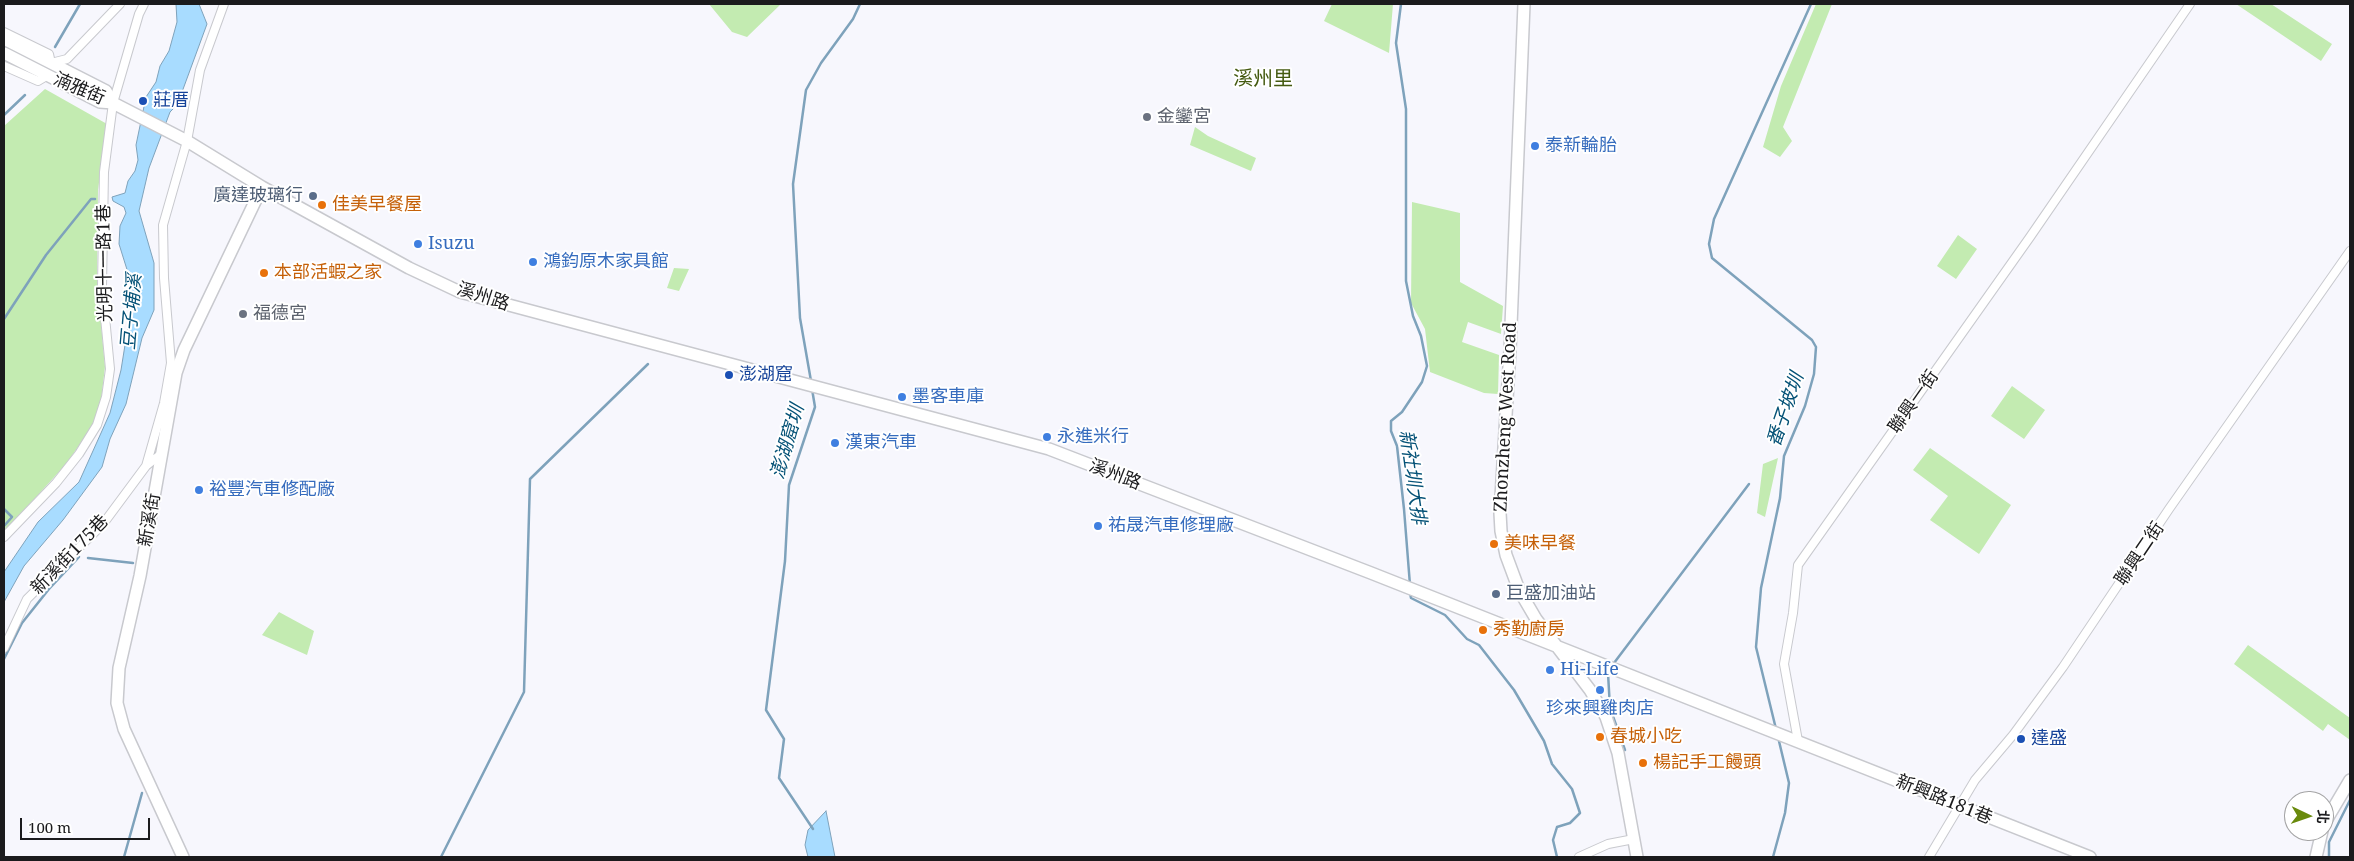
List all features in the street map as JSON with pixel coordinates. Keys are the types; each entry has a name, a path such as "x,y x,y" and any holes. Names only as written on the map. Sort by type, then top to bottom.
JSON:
{"street":[{"path":"4,40 52,63 67,59 120,4"},
{"name":"光明十一路1巷","path":"4,537 56,483 79,454 97,425 106,397 110,369 102,286 104,172 113,103 139,14 144,4"},
{"path":"146,466 174,368 164,278 163,225 187,141 200,70 224,4"},
{"name":"Zhonzheng West Road","path":"1524,4 1512,292 1500,513 1506,555 1519,590 1590,690 1606,717 1618,754 1637,857"},
{"name":"聯興一街","path":"1798,742 1784,664 1793,613 1798,565 2024,245 2128,90 2190,4"},
{"name":"湳雅街","path":"4,32 49,54 52,63 106,91 113,103"},
{"path":"4,53 48,75"},
{"path":"4,76 5,67"},
{"name":"湳雅街","path":"5,67 38,80 48,75 100,102 113,103"},
{"name":"溪州路","path":"113,103 187,141 262,187 409,268 460,292 1049,449 1557,646"},
{"name":"新溪街","path":"183,857 127,736 117,702 118,668 140,576 174,368 262,187"},
{"name":"聯興二街","path":"1929,857 1961,807 1975,780 2013,735 2063,667 2169,509 2350,251"},
{"path":"146,466 161,454"},
{"name":"新溪街175巷","path":"4,648 27,599 103,524 146,466"},
{"name":"新興路181巷","path":"1557,646 2090,857"},
{"path":"2334,807 2350,780"},
{"path":"1580,857 1608,844 1634,839"},
{"path":"2316,857 2320,841"}],"green space":[{"path":"709,4 781,4 747,37 732,32"},
{"path":"1332,4 1393,4 1389,53 1324,21"},
{"path":"1816,4 1832,4 1783,127 1792,141 1780,157 1763,147 1781,86"},
{"path":"2236,4 2271,4 2332,44 2321,61"},
{"path":"45,89 107,124 98,190 97,280 105,367 101,401 95,420 86,435 67,463 4,530 4,126"},
{"path":"1195,127 1208,136 1256,158 1251,171 1190,145"},
{"path":"1412,202 1460,213 1460,282 1503,306 1501,334 1468,322 1462,342 1499,355 1498,394 1484,393 1430,372 1425,329 1411,303"},
{"path":"1958,235 1977,249 1956,279 1937,266"},
{"path":"674,268 689,269 679,291 667,288"},
{"path":"2012,386 2045,410 2024,439 1991,416"},
{"path":"1930,448 2011,505 1979,554 1930,520 1948,496 1913,470"},
{"path":"1778,458 1765,517 1757,513 1763,464"},
{"path":"279,612 314,631 307,655 262,635"},
{"path":"2248,645 2350,718 2350,740 2328,724 2323,731 2234,664"}],"water":[{"name":"豆子埔溪","path":"176,4 199,4 207,24 182,92 181,101 170,112 149,168 139,211 154,263 154,310 142,338 126,404 110,439 102,467 63,520 24,566 4,602 4,572 38,522 79,482 110,413 121,370 129,320 129,276 119,244 120,226 126,213 124,207 113,201 112,197 125,193 128,181 135,171 138,160 136,145 146,97 156,82 160,66 169,51 177,22"},
{"path":"826,811 835,857 808,857 805,845 808,830"}],"waterway":[{"path":"55,47 80,4"},
{"name":"澎湖窟圳","path":"811,381 800,318 793,184 806,90 821,63 853,19 860,4"},
{"name":"新社圳大排","path":"1401,4 1396,43 1406,109 1406,281 1413,316 1421,336 1427,366 1422,382 1402,412 1391,421 1391,431 1397,446 1410,585"},
{"name":"番子坡圳","path":"1776,729 1756,647 1761,588 1780,498 1784,456 1805,406 1814,374 1816,347 1812,340 1712,258 1709,244 1714,219 1811,4"},
{"path":"4,115 25,95"},
{"path":"4,319 46,255 91,199 95,199"},
{"path":"441,857 524,692 530,479 648,364"},
{"name":"澎湖窟圳","path":"812,389 815,407 789,485 785,561 766,710 784,739 779,778 813,829"},
{"path":"1614,663 1749,484"},
{"path":"4,509 12,517 4,526"},
{"path":"4,659 22,623 49,589 79,557"},
{"path":"88,558 133,563"},
{"name":"新社圳大排","path":"1410,593 1411,598 1445,615 1467,639 1479,645 1514,690 1544,741 1552,764 1572,789 1580,813 1570,823 1557,827 1553,840 1557,857"},
{"path":"1608,673 1610,708 1625,750"},
{"name":"番子坡圳","path":"1773,857 1785,813 1789,783 1778,737"},
{"path":"124,857 142,793"},
{"path":"2329,857 2329,842 2350,800"}],"place":[{"name":"莊厝","path":"143,101"},
{"name":"金鑾宮","path":"1147,117"},
{"name":"泰新輪胎","path":"1535,146"},
{"name":"廣達玻璃行","path":"313,196"},
{"name":"佳美早餐屋","path":"322,205"},
{"name":"Isuzu","path":"418,244"},
{"name":"鴻鈞原木家具館","path":"533,262"},
{"name":"本部活蝦之家","path":"264,273"},
{"name":"福德宮","path":"243,314"},
{"name":"澎湖窟","path":"729,375"},
{"name":"墨客車庫","path":"902,397"},
{"name":"永進米行","path":"1047,437"},
{"name":"漢東汽車","path":"835,443"},
{"name":"裕豐汽車修配廠","path":"199,490"},
{"name":"祐晟汽車修理廠","path":"1098,526"},
{"name":"美味早餐","path":"1494,544"},
{"name":"巨盛加油站","path":"1496,594"},
{"name":"秀勤廚房","path":"1483,630"},
{"name":"Hi-Life","path":"1550,670"},
{"name":"珍來興雞肉店","path":"1600,690"},
{"name":"春城小吃","path":"1600,737"},
{"name":"達盛","path":"2021,739"},
{"name":"楊記手工饅頭","path":"1643,763"}],"district":[{"name":"溪州里","path":"1263,79"}]}
